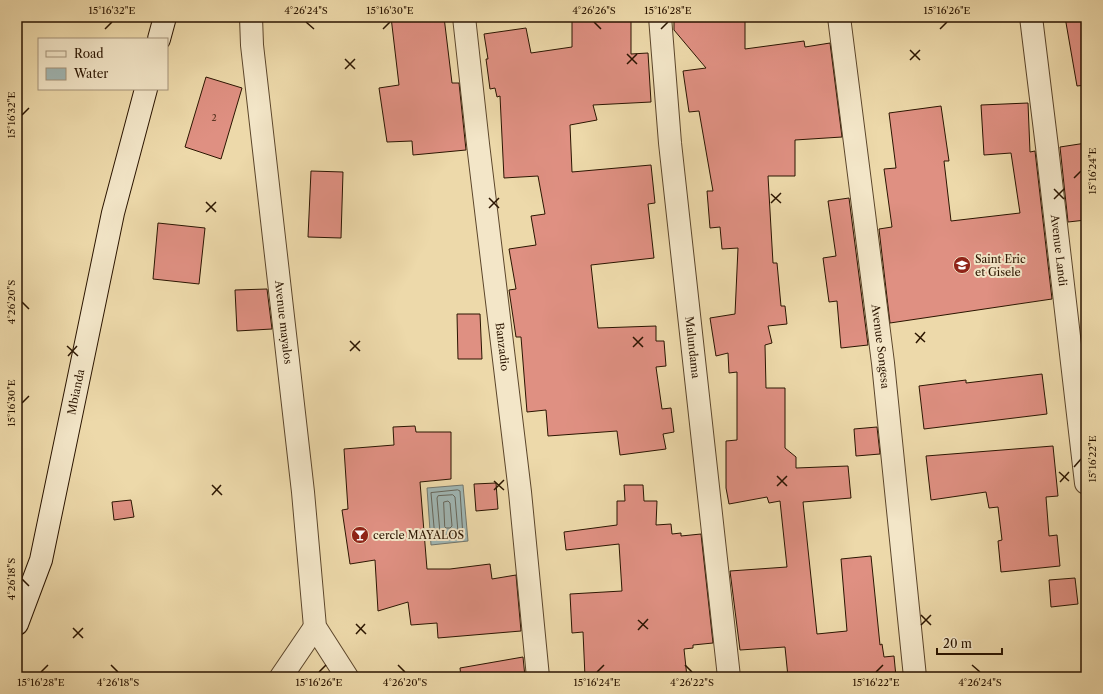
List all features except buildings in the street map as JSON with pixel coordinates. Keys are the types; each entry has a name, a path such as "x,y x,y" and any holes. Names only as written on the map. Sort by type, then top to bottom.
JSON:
{"street":[{"path":"159,38 165,17"},
{"name":"Avenue mayalos","path":"251,17 252,45 303,492 315,626"},
{"name":"Banzadio","path":"464,17 520,492 538,677"},
{"name":"Malundama","path":"660,17 671,151 729,677"},
{"name":"Avenue Songesa","path":"839,17 883,363 915,677"},
{"name":"Avenue Landi","path":"1031,17 1086,483"},
{"name":"Mbianda","path":"17,624 41,560 113,214 146,90"},
{"path":"281,677 315,626 347,677"}],"water":[{"path":"463,485 468,541 431,545 427,488"}],"place":[{"name":"Saint Eric et Gisele","path":"962,265"},
{"name":"cercle MAYALOS","path":"360,535"}]}
